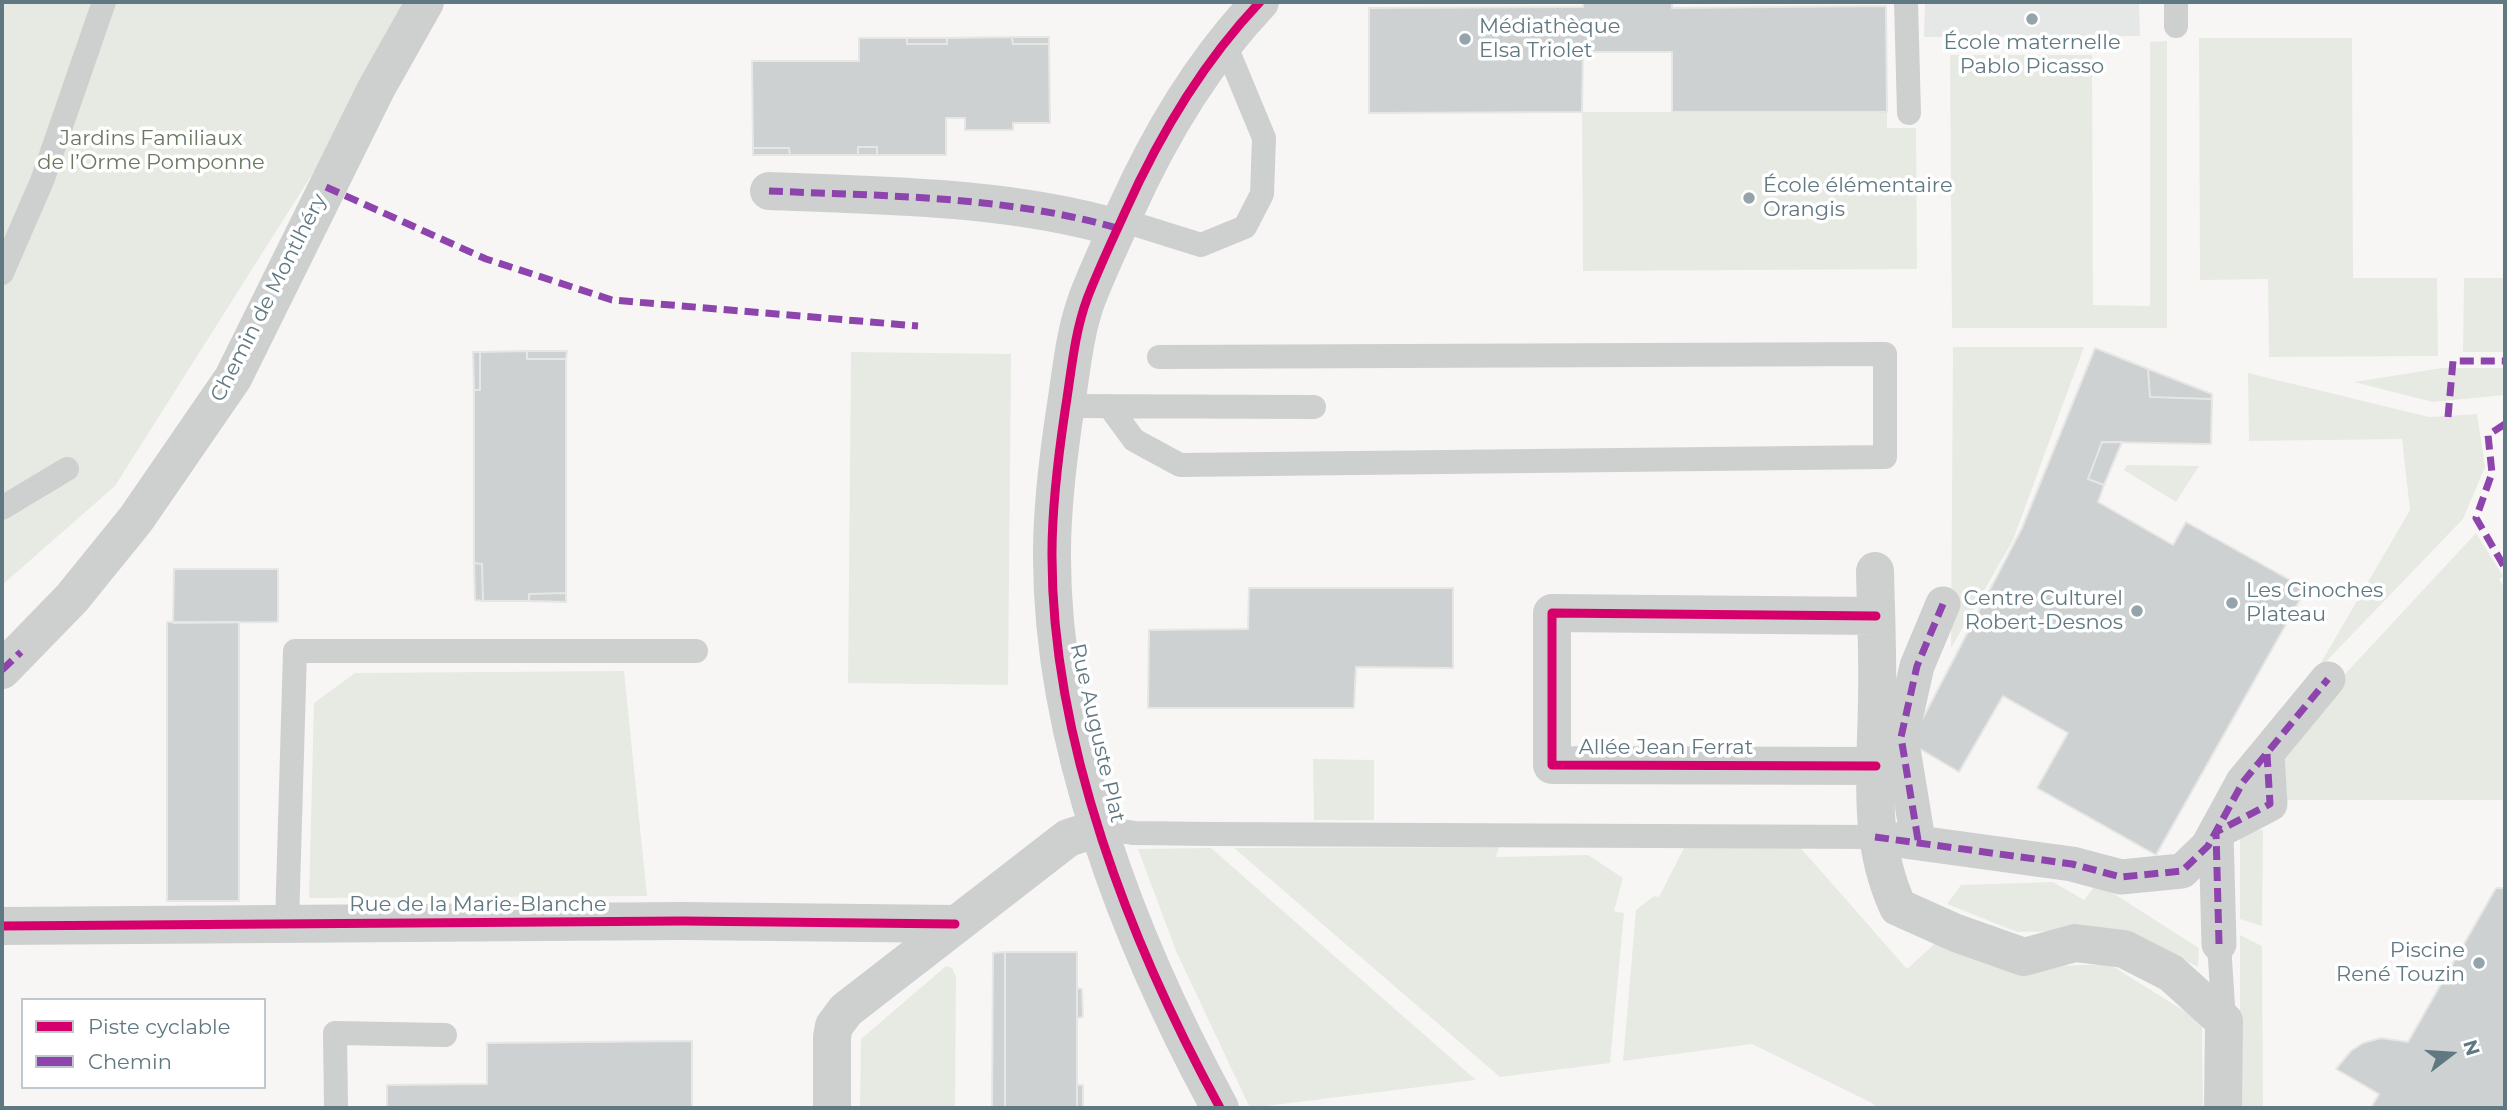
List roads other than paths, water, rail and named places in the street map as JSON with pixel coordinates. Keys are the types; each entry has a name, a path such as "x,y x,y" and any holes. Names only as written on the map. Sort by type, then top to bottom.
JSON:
{"street":[{"name":"Chemin de Montlhéry","path":"2,670 72,598 147,506 233,378 357,126 425,2"},
{"name":"Rue Auguste Plat","path":"1220,1108 1160,984 1117,880 1099,828 1066,696 1057,635 1052,555 1055,476 1086,302 1150,157 1225,44 1260,2"},
{"path":"769,191 954,199 1119,224"},
{"path":"1875,571 1875,836 1883,876 1898,907 1956,933 2024,957 2075,943 2124,949 2171,973 2224,1021 2223,1108"},
{"path":"1918,840 1901,737 1917,666 1943,604"},
{"name":"Allée Jean Ferrat","path":"1876,616 1552,613 1552,765 1876,766"},
{"path":"1875,836 2072,864 2122,877 2182,871 2208,846 2243,782 2328,679"},
{"path":"832,1108 832,1037 839,1017 1068,838 1099,828"},
{"path":"2216,832 2219,944"},
{"name":"Rue de la Marie-Blanche","path":"2,926 683,921 955,924"}],"lane":[{"path":"2,274 43,181 104,2"},
{"path":"1906,2 1909,113"},
{"path":"1119,224 1201,246 1245,227 1262,194 1264,138 1225,44"},
{"path":"1109,406 1134,440 1180,465 1885,457 1885,354 1160,357"},
{"path":"1066,406 1314,407"},
{"path":"2,508 67,469"},
{"path":"287,923 295,651 696,651"},
{"path":"1099,828 1134,833 1210,834 1875,836"},
{"path":"2219,944 2224,1021"},
{"path":"336,1108 335,1033 446,1035"}],"place":[{"name":"École maternelle Pablo Picasso","path":"2032,19"},
{"name":"Médiathèque Elsa Triolet","path":"1465,39"},
{"name":"École élémentaire Orangis","path":"1749,198"},
{"name":"Les Cinoches Plateau","path":"2232,603"},
{"name":"Centre Culturel Robert-Desnos","path":"2137,611"},
{"name":"Piscine René Touzin","path":"2479,963"}],"park label":[{"name":"Jardins Familiaux de l’Orme Pomponne","path":"151,151"}]}
